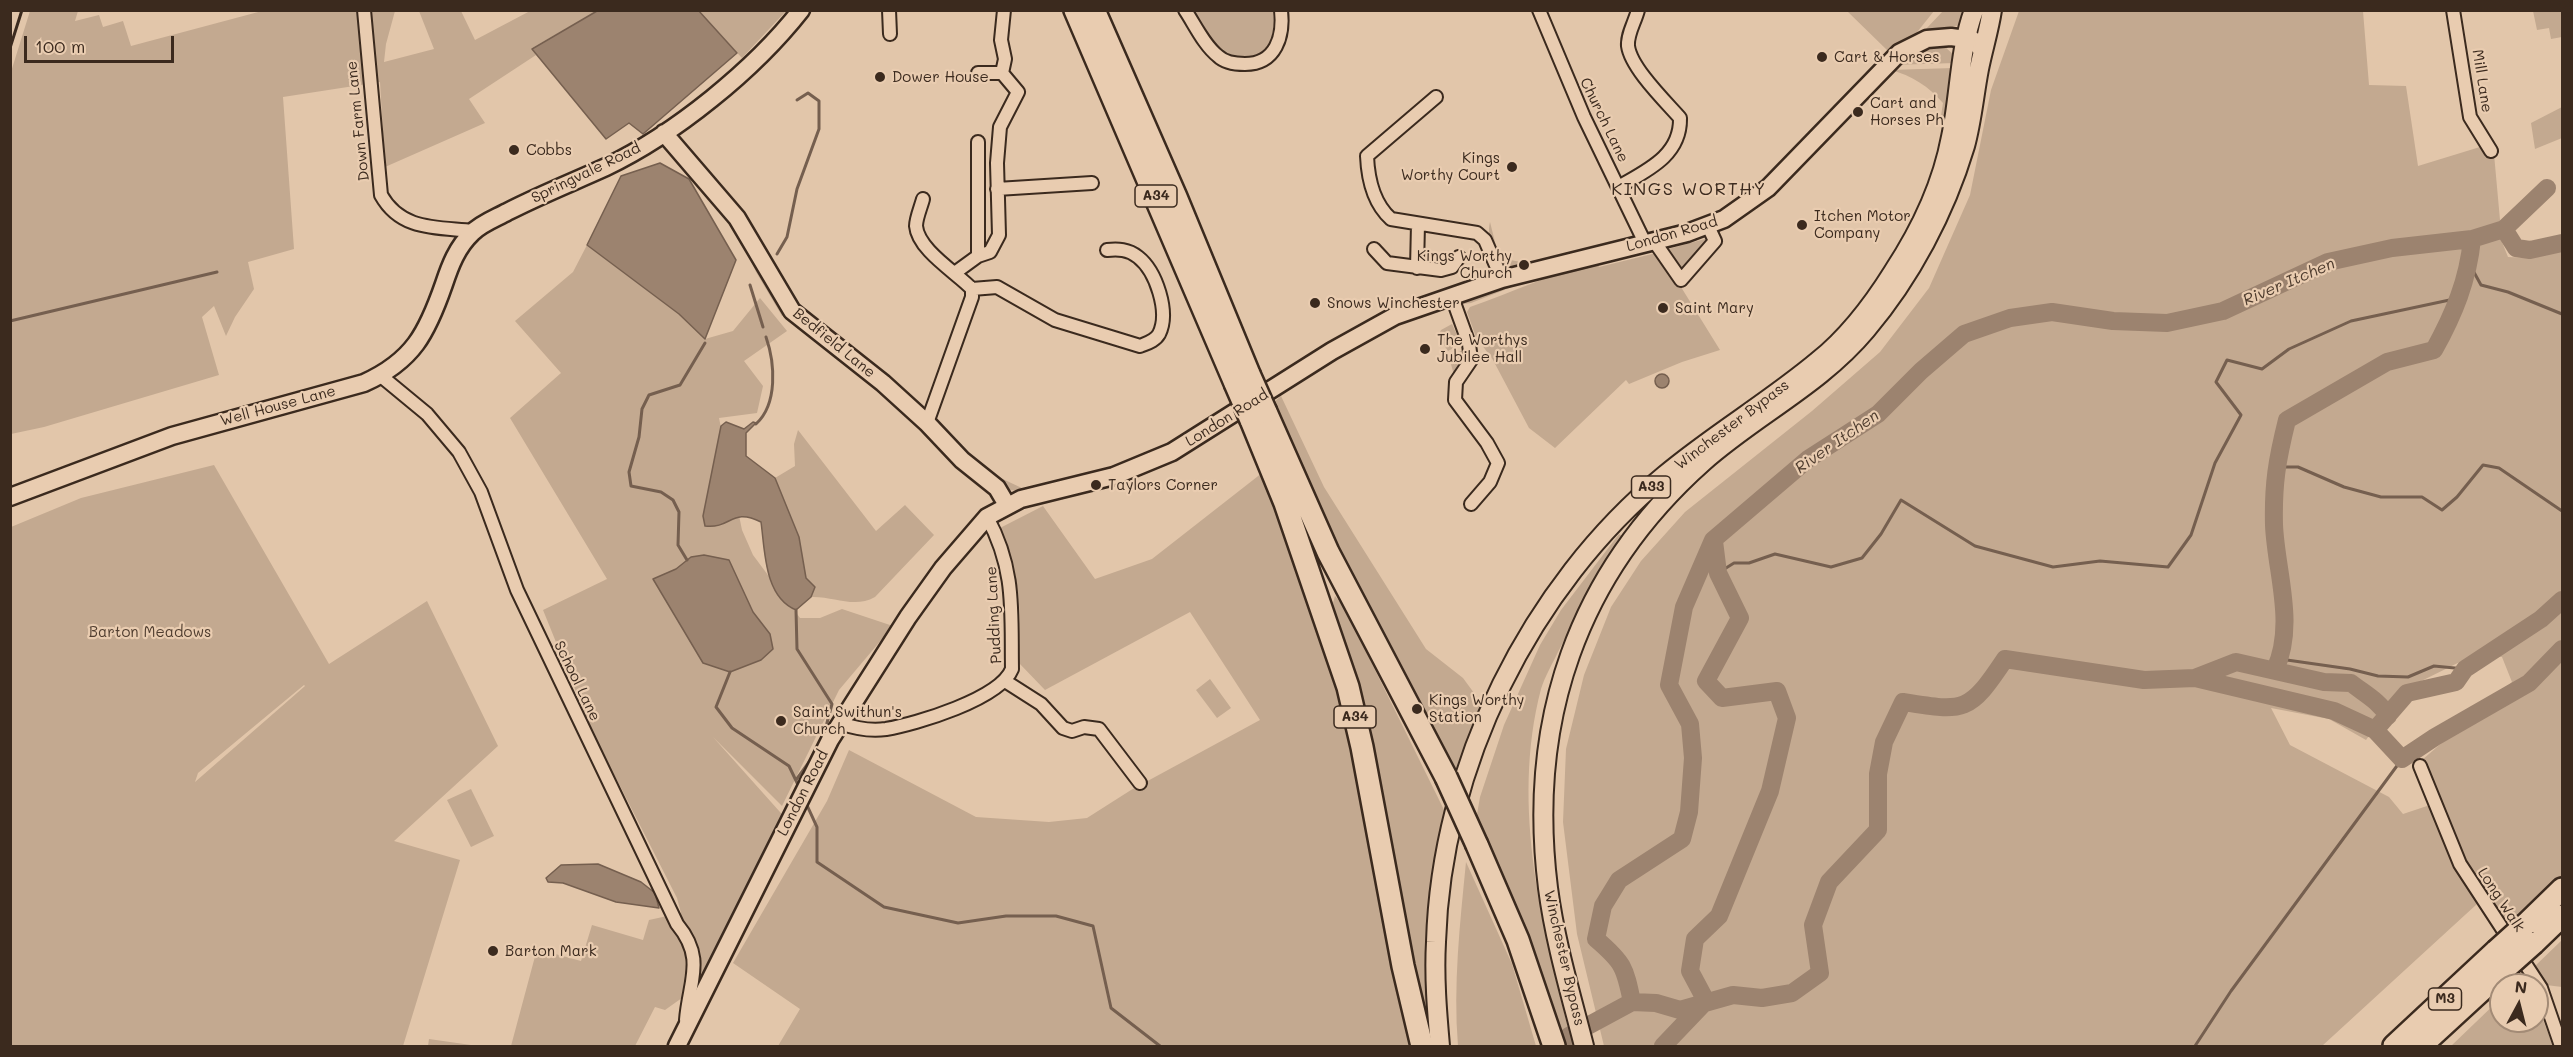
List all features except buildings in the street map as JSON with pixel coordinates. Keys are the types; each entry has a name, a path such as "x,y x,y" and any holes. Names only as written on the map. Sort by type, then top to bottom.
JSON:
{"highway":[{"name":"A34","path":"1075,10 1259,416 1446,777 1518,940 1554,1047"},
{"name":"A34","path":"1094,10 1176,197 1242,378"},
{"name":"A34","path":"1259,416 1285,503 1348,687 1362,747 1403,966 1422,1047"},
{"name":"M3","path":"2530,934 2562,890"},
{"name":"M3","path":"2394,1047 2530,934 2562,916"},
{"name":"M3","path":"2421,1047 2501,959"}],"main road":[{"name":"Springvale Road","path":"473,231 545,192 606,167 664,133 728,83 784,31 801,10"},
{"name":"A33","path":"1966,39 1974,10"},
{"name":"A33","path":"1983,51 1990,10"},
{"path":"1966,39 1978,28 1990,10"},
{"name":"London Road","path":"677,1047 840,723 923,596 987,517 1021,499 1114,476 1172,452 1367,330 1395,316 1502,279 1649,242 1724,219 1768,188 1899,53 1927,39 1951,37 1966,39"},
{"path":"1966,39 1973,40 1983,51"},
{"name":"Winchester Bypass","path":"1440,1047 1436,940 1444,865 1458,800 1470,766 1489,716 1521,650 1563,584 1603,532 1664,475 1818,361 1842,337 1893,273 1930,206 1951,140 1966,39"},
{"name":"Winchester Bypass","path":"1584,1047 1552,915 1543,826 1551,721 1557,692 1575,639 1612,564 1642,524 1673,490 1705,460 1834,364 1886,306 1925,244 1947,195 1965,144 1983,51"},
{"name":"Bedfield Lane","path":"664,133 737,218 792,311 883,383 927,423 962,460 998,488 1007,505"},
{"name":"Well House Lane","path":"10,497 172,436 364,383 381,375 411,352 421,339 430,324 452,261 473,231"}],"street":[{"name":"Down Farm Lane","path":"364,10 381,195 390,209 405,222 420,227 473,231"},
{"path":"889,10 890,34"},
{"path":"1002,73 1005,59 1001,40 1004,10"},
{"path":"1185,10 1219,58 1239,64 1259,62 1272,53 1281,36 1281,10"},
{"name":"Church Lane","path":"1539,10 1580,107 1649,242 1681,280 1715,242 1708,225"},
{"path":"1620,186 1659,165 1680,129 1680,118 1633,60 1629,38 1638,10"},
{"name":"Mill Lane","path":"2453,10 2470,117 2491,151"},
{"path":"956,272 978,256 990,252 999,235 1000,127 1018,92 1002,73 978,73"},
{"path":"1436,97 1367,156 1367,176 1383,212 1400,222 1477,233 1485,240 1502,279"},
{"path":"978,142 978,256"},
{"path":"998,189 1092,183"},
{"path":"923,199 916,226 922,242 931,253 956,272 972,289 972,297 927,423"},
{"path":"1417,268 1418,224"},
{"path":"972,289 996,287 1055,320 1140,346 1159,335 1162,303 1150,273 1139,258 1122,249 1107,250"},
{"path":"1374,249 1387,263 1417,268 1441,270 1452,267 1459,257"},
{"path":"1452,297 1469,344 1472,360 1456,382 1455,400 1487,443 1498,463 1490,482 1471,504"},
{"name":"School Lane","path":"381,375 426,414 459,452 481,492 517,590 677,924 688,937 695,955 687,1024"},
{"name":"Pudding Lane","path":"840,723 884,729 914,722 976,699 1005,681 1012,669 1009,579 1005,553 987,517"},
{"path":"1005,681 1041,704 1063,728 1072,731 1084,728 1099,729 1140,783"},
{"name":"Long Walk","path":"2420,766 2460,864 2541,988 2561,1047"}],"green space":[{"path":"30,11 78,11 75,21 99,15 103,27 123,21 131,46 262,11 395,11 386,44 384,62 434,49 419,11 461,11 475,40 530,11 597,11 532,48 536,55 469,99 485,123 385,167 380,82 283,97 294,249 248,262 254,289 235,317 226,336 214,306 202,317 219,375 44,427 11,434 10,75"},
{"path":"698,11 786,11 742,58"},
{"path":"1194,11 1276,11 1279,25 1277,34 1267,48 1252,57 1235,59 1226,56 1215,47"},
{"path":"1847,11 1934,11 1914,36 1888,51"},
{"path":"1943,11 1971,11 1962,25 1925,30"},
{"path":"2019,11 2363,11 2369,85 2406,86 2418,166 2493,143 2502,242 2508,257 2531,258 2562,250 2562,878 2509,929 2463,854 2422,760 2512,682 2502,657 2478,653 2401,691 2366,740 2329,719 2271,708 2290,745 2389,797 2403,814 2430,805 2449,856 2477,904 2322,1046 1604,1046 1577,934 1563,822 1566,749 1584,675 1611,607 1641,561 1685,512 1812,411 1880,352 1929,288 1970,195 1991,90"},
{"path":"2533,11 2562,11 2562,37 2551,39 2549,28 2537,30"},
{"path":"1944,46 1955,56 1955,63 1892,65 1928,47"},
{"path":"1953,68 1945,119 1941,116 1943,103 1932,92 1913,78 1890,70"},
{"path":"2562,107 2562,138 2535,149 2531,123"},
{"path":"1490,222 1499,258 1521,262 1522,265 1512,269 1496,256 1490,242"},
{"path":"1712,237 1682,274 1665,250"},
{"path":"741,238 787,311 782,316 756,272"},
{"path":"587,245 679,314 705,339 733,331 760,298 787,331 744,361 763,386 757,413 719,418 742,530 753,555 800,618 820,618 842,609 893,626 839,690 782,806 713,737 788,821 710,978 665,1010 655,1007 635,1046 511,1046 537,949 581,961 592,925 643,940 649,920 681,913 677,898 592,731 543,610 607,579 510,418 561,373 515,321 573,272"},
{"path":"1656,253 1681,287 1720,350 1682,362 1629,384 1626,380 1555,448 1529,428 1493,360 1476,337 1467,312 1470,307 1597,261 1599,267"},
{"path":"1535,278 1471,303 1463,304 1471,295"},
{"path":"1452,324 1461,344 1448,351 1438,336 1441,330"},
{"path":"1463,350 1463,359 1454,375 1449,357"},
{"path":"1281,396 1324,487 1426,649 1463,678 1488,712 1460,786 1326,535 1273,403"},
{"path":"798,430 876,531 905,505 934,535 875,597 852,602 811,597 815,587 806,578 799,537 775,478 795,466 794,444"},
{"name":"Barton Meadows","path":"214,465 329,664 427,601 498,746 394,841 460,860 403,1046 11,1046 11,527 81,498","holes":["305,686 195,782 198,773"]},
{"path":"990,473 1026,490 1009,490 998,483"},
{"path":"1262,473 1330,646 1413,1046 778,1046 800,1009 733,963 827,801 849,750 976,817 1049,822 1087,818 1131,790 1260,720 1190,612 1045,690 1019,663 1020,611 1016,577 1000,528 1043,506 1095,579 1152,559"},
{"path":"1619,534 1624,537 1581,608 1545,679 1532,734 1529,779 1534,869 1551,959 1573,1046 1565,1046 1559,1023 1514,906 1476,820 1480,797 1504,725 1540,645 1561,610"},
{"path":"1335,596 1344,607 1449,820 1431,1011 1423,1013 1371,735 1333,603"},
{"path":"1210,679 1231,708 1217,718 1196,690"},
{"path":"471,789 494,836 471,847 447,800"},
{"path":"1466,862 1512,964 1536,1046 1458,1046 1457,977"},
{"path":"2562,940 2562,987 2549,985 2549,973 2539,973 2535,966"},
{"path":"2489,1010 2489,1033 2548,1033 2553,1046 2451,1046"},
{"path":"429,1039 478,1046 428,1046"}],"shaded area":[{"path":"698,10 737,53 643,134 629,123 606,139 532,49 597,11"},
{"path":"660,163 689,179 736,260 705,339 679,314 587,245 621,176"},
{"path":"1659,374 1665,374 1669,381 1665,388 1659,388 1655,384 1655,378"},
{"path":"726,422 744,429 753,422 756,423 746,433 746,456 775,478 799,537 806,578 815,587 811,597 796,610 785,604 772,584 765,559 761,522 751,518 737,517 721,525 705,526 703,516 721,426"},
{"path":"704,555 729,560 753,612 770,634 773,649 761,660 730,672 703,663 653,579 676,569 691,557"},
{"path":"598,864 641,882 655,893 659,908 616,902 563,883 548,882 546,878 561,865"}],"waterway":[{"path":"777,254 787,237 797,189 819,129 819,101 808,93 797,100"},
{"path":"2504,229 2547,188"},
{"name":"River Itchen","path":"1557,1046 1569,1036 1632,1002 1622,966 1596,939 1603,906 1619,880 1682,839 1689,812 1693,758 1690,724 1669,685 1684,607 1713,540 1808,459 1878,414 1921,371 1964,334 2010,318 2052,312 2113,321 2167,323 2223,311 2328,262 2392,248 2472,239 2504,229 2516,248 2530,250 2562,243"},
{"name":"River Itchen","path":"2275,670 2284,635 2284,616 2275,543 2274,497 2278,460 2287,420 2387,362 2434,350 2459,296 2472,239"},
{"path":"2470,265 2481,285 2508,292 2562,314"},
{"path":"10,321 217,272"},
{"path":"750,285 763,327"},
{"path":"1718,573 1734,563 1749,563 1775,554 1831,567 1862,558 1881,534 1901,500 1975,546 2053,567 2100,561 2168,567 2191,535 2215,463 2241,415 2216,382 2227,360 2262,369 2289,349 2351,321 2459,298"},
{"path":"756,424 768,406 773,383 773,371 766,337"},
{"path":"687,560 678,545 679,512 673,500 661,492 631,486 629,472 639,437 642,409 649,395 680,385 705,343"},
{"path":"2275,467 2298,467 2344,487 2381,497 2422,497 2442,510 2457,497 2483,465 2499,468 2562,511"},
{"name":"River Itchen","path":"1706,1001 1690,971 1695,939 1719,916 1770,791 1787,718 1777,691 1722,698 1706,681 1740,618 1718,573 1714,541"},
{"name":"River Itchen","path":"2375,730 2407,693 2456,682 2465,669 2541,619 2562,600"},
{"path":"796,610 797,649 832,704 823,738"},
{"name":"River Itchen","path":"1632,1002 1656,1003 1680,1010 1733,995 1762,998 1792,993 1820,973 1813,925 1829,882 1878,830 1878,774 1884,742 1903,702 1940,707 1964,704 1983,690 2005,659 2144,680 2195,678 2334,711 2375,730 2402,759 2435,737 2529,683 2562,649"},
{"path":"2280,659 2350,669 2378,676 2408,677 2434,666 2465,669"},
{"name":"River Itchen","path":"2195,678 2236,662 2324,682 2351,683 2376,702 2388,716"},
{"path":"730,672 716,707 732,728 789,766 800,789"},
{"path":"796,780 815,754"},
{"path":"2195,1046 2231,991 2402,759"},
{"path":"806,803 817,827 817,862 884,907 958,923 1006,916 1056,916 1093,926 1111,1008 1160,1046"},
{"name":"River Itchen","path":"1663,1046 1705,1002"}],"railway":[{"path":"10,48 22,10"}],"place":[{"name":"Cart & Horses","path":"1822,57"},
{"name":"Dower House","path":"880,77"},
{"name":"Cart and Horses Ph","path":"1858,112"},
{"name":"Cobbs","path":"514,150"},
{"name":"Kings Worthy Court","path":"1512,167"},
{"name":"Itchen Motor Company","path":"1802,225"},
{"name":"Kings Worthy Church","path":"1524,265"},
{"name":"Snows Winchester","path":"1315,303"},
{"name":"Saint Mary","path":"1663,308"},
{"name":"The Worthys Jubilee Hall","path":"1425,349"},
{"name":"Taylors Corner","path":"1096,485"},
{"name":"Kings Worthy Station","path":"1417,709"},
{"name":"Saint Swithun's Church","path":"781,721"},
{"name":"Barton Mark","path":"493,951"}],"district":[{"name":"KINGS WORTHY","path":"1689,189"}]}
